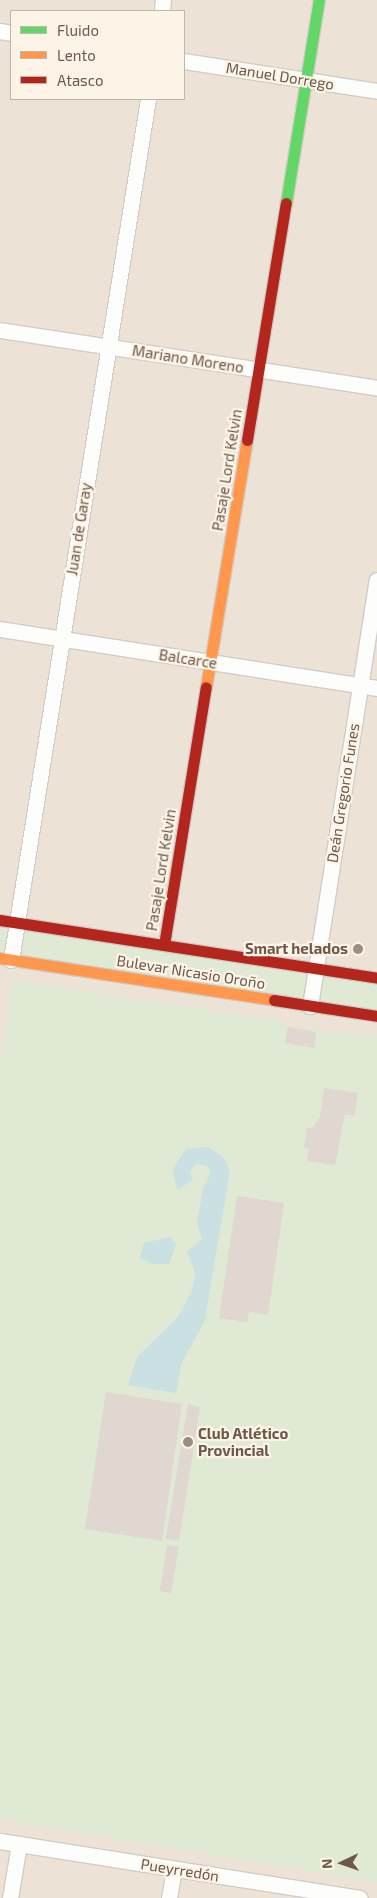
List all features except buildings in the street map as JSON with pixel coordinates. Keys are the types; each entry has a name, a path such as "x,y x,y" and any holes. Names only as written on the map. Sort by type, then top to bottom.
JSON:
{"street":[{"name":"Pasaje Lord Kelvin","path":"164,945 319,0"},
{"name":"Manuel Dorrego","path":"185,60 377,91"},
{"name":"Juan de Garay","path":"5,959 17,922 148,100"},
{"name":"Mariano Moreno","path":"0,330 377,388"},
{"name":"Deán Gregorio Funes","path":"310,1006 377,580"},
{"name":"Balcarce","path":"0,629 377,688"},
{"name":"Bulevar Nicasio Oroño","path":"0,920 377,978"},
{"name":"Bulevar Nicasio Oroño","path":"5,959 377,1016"},
{"name":"Pueyrredón","path":"0,1841 174,1868 312,1894 360,1898"},
{"path":"10,1898 19,1844"},
{"path":"169,1898 174,1868"}],"shaded area":[{"path":"0,0 377,0 377,1898 0,1898"},
{"path":"208,1147 223,1157 230,1171 205,1320 181,1365 176,1393 128,1385 137,1357 179,1316 192,1291 195,1272 187,1252 202,1239 197,1224 203,1188 211,1172 207,1166 196,1164 190,1172 193,1180 177,1190 173,1169 186,1149"},
{"path":"170,1237 176,1245 169,1264 152,1264 140,1258 144,1243"}],"green space":[{"path":"0,920 377,978 377,1016 0,958"},
{"name":"Club Atlético Provincial","path":"12,980 280,1021 288,1027 377,1036 377,1882 0,1819 0,1065"}],"traffic: fast":[{"path":"286,203 319,0"}],"traffic: slow":[{"path":"206,687 247,440"},
{"path":"0,958 274,1000"}],"traffic: jam":[{"path":"247,440 286,203"},
{"path":"164,945 206,687"},
{"path":"0,920 377,978"},
{"path":"274,1000 377,1016"}],"place":[{"name":"Smart helados","path":"358,949"},
{"name":"Club Atlético Provincial","path":"188,1442"}]}
